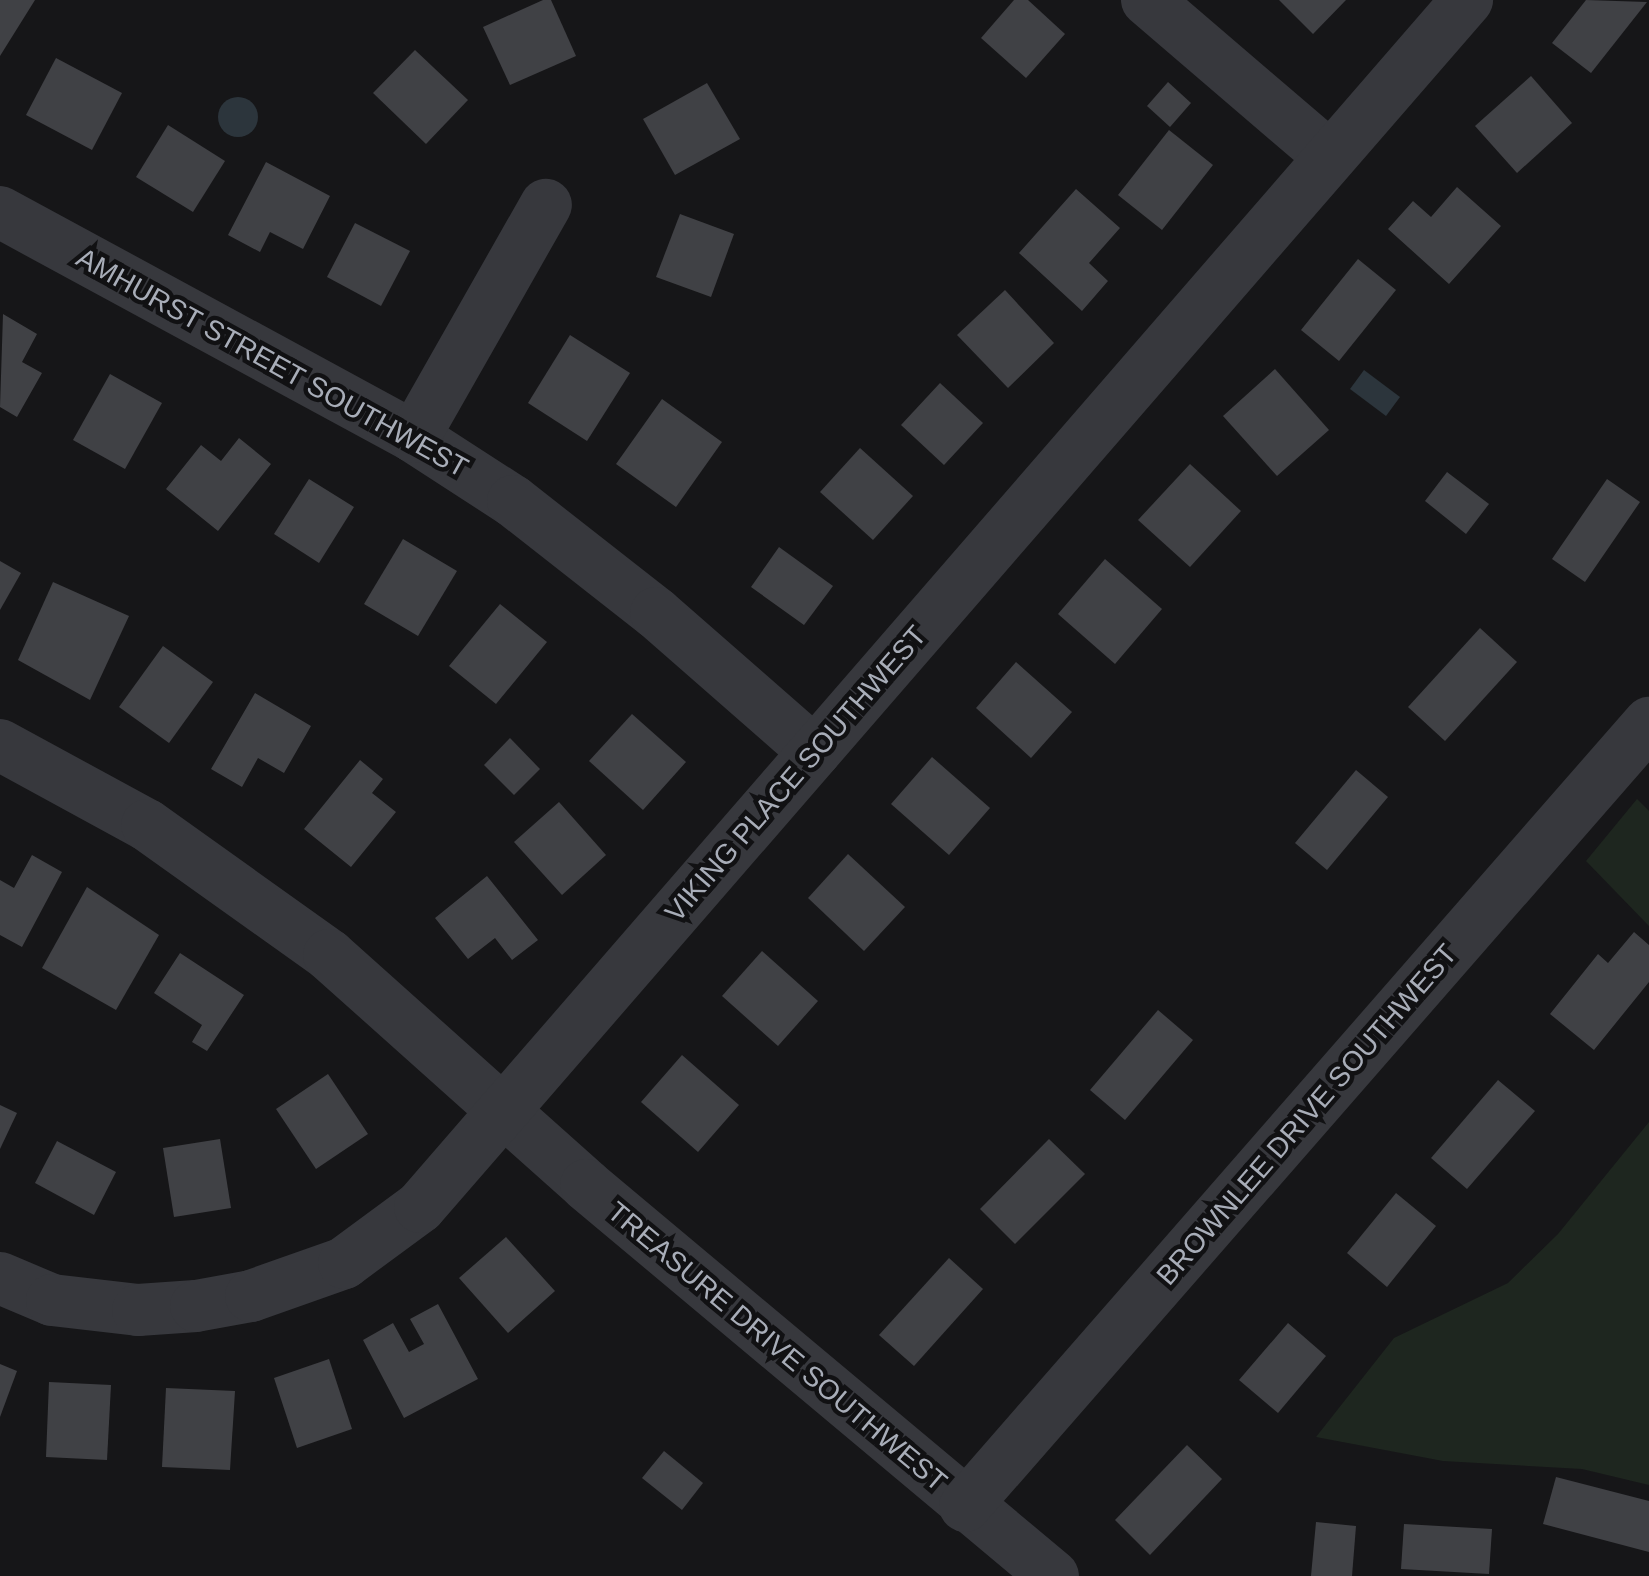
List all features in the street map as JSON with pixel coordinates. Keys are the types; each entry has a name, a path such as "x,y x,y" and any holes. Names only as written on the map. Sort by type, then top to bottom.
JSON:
{"street":[{"path":"1148,0 1330,157"},
{"name":"VIKING PLACE SOUTHWEST","path":"0,1278 52,1300 138,1310 196,1306 300,1282 380,1242 420,1208 1467,0"},
{"path":"414,437 546,205"},
{"name":"AMHURST STREET SOUTHWEST","path":"0,212 414,437 513,501 642,602 815,752"},
{"name":"BROWNLEE DRIVE SOUTHWEST","path":"965,1506 1649,724"},
{"name":"TREASURE DRIVE SOUTHWEST","path":"0,745 147,825 256,898 965,1506 1054,1576"}],"shaded area":[{"path":"238,97 252,103 258,117 252,131 238,137 224,131 218,117 224,103"},
{"path":"1364,370 1400,397 1386,416 1350,389"},
{"path":"1637,799 1649,811 1649,926 1586,861"},
{"path":"1649,1122 1649,1485 1582,1469 1443,1461 1316,1437 1394,1338 1508,1283 1558,1234"}],"building":[{"path":"0,0 35,0 0,56"},
{"path":"551,0 576,56 510,85 483,27"},
{"path":"1014,0 1028,0 1065,34 1026,78 981,38"},
{"path":"1279,0 1346,0 1313,34"},
{"path":"1586,0 1647,2 1591,73 1552,43"},
{"path":"415,50 468,100 426,144 373,93"},
{"path":"56,58 122,93 92,150 26,115"},
{"path":"1531,76 1572,123 1517,173 1475,126"},
{"path":"1168,82 1191,103 1170,127 1147,106"},
{"path":"707,83 740,139 675,175 643,119"},
{"path":"168,125 225,161 193,212 136,177"},
{"path":"1169,130 1213,165 1162,230 1118,195"},
{"path":"266,162 330,196 303,249 270,232 260,252 228,235"},
{"path":"1457,187 1501,226 1449,284 1388,229 1413,201 1431,217"},
{"path":"1076,189 1120,228 1089,263 1108,281 1082,311 1019,253"},
{"path":"680,214 734,234 711,297 656,277"},
{"path":"355,223 410,251 381,306 327,277"},
{"path":"1358,259 1396,290 1339,361 1301,330"},
{"path":"1005,290 1054,343 1008,388 957,335"},
{"path":"3,314 37,334 22,362 42,373 17,417 0,407"},
{"path":"570,335 630,373 587,441 528,403"},
{"path":"1275,369 1329,430 1277,476 1223,416"},
{"path":"110,374 162,403 125,469 73,440"},
{"path":"940,383 983,423 944,465 901,425"},
{"path":"662,399 722,442 676,507 616,464"},
{"path":"239,438 271,464 218,531 166,489 201,445 221,461"},
{"path":"860,448 913,496 873,540 820,492"},
{"path":"1190,464 1241,511 1190,567 1138,520"},
{"path":"1447,472 1489,504 1466,534 1425,501"},
{"path":"309,479 354,507 319,563 274,534"},
{"path":"1607,479 1640,502 1585,582 1552,559"},
{"path":"403,539 457,571 418,636 364,604"},
{"path":"779,547 833,586 804,625 751,587"},
{"path":"1105,559 1162,609 1115,664 1058,614"},
{"path":"0,561 21,573 0,610"},
{"path":"53,582 129,616 90,700 18,660"},
{"path":"500,604 547,642 496,704 449,666"},
{"path":"1480,628 1517,662 1445,741 1408,707"},
{"path":"163,646 213,682 169,743 119,707"},
{"path":"1016,662 1072,712 1031,758 976,708"},
{"path":"255,693 311,726 284,773 258,758 242,787 211,769"},
{"path":"632,714 686,762 643,810 589,761"},
{"path":"510,738 540,769 514,795 484,765"},
{"path":"932,757 990,808 949,855 891,804"},
{"path":"360,760 383,779 372,793 396,812 351,867 304,829"},
{"path":"1356,770 1388,797 1327,870 1295,843"},
{"path":"559,802 606,855 562,895 514,842"},
{"path":"848,854 905,907 864,951 808,898"},
{"path":"32,855 62,872 22,947 0,935 0,880 14,888"},
{"path":"487,876 538,940 512,960 495,938 468,959 435,918"},
{"path":"87,887 159,935 116,1010 42,968"},
{"path":"1634,932 1649,945 1649,982 1594,1050 1550,1014 1598,954 1608,963"},
{"path":"762,951 818,1001 778,1046 722,996"},
{"path":"180,953 244,995 207,1051 192,1042 202,1025 154,993"},
{"path":"1158,1010 1193,1040 1125,1120 1090,1090"},
{"path":"682,1055 739,1105 698,1152 641,1102"},
{"path":"328,1074 368,1134 316,1169 276,1109"},
{"path":"1498,1080 1535,1111 1467,1189 1431,1158"},
{"path":"0,1105 17,1113 0,1149"},
{"path":"220,1139 231,1208 174,1217 163,1148"},
{"path":"1049,1139 1085,1174 1015,1244 980,1209"},
{"path":"57,1141 116,1172 94,1215 35,1183"},
{"path":"1396,1193 1436,1226 1387,1287 1347,1253"},
{"path":"506,1237 555,1291 508,1333 459,1278"},
{"path":"949,1258 983,1289 914,1366 879,1335"},
{"path":"438,1304 478,1379 404,1418 363,1340 393,1323 409,1352 424,1344 410,1319"},
{"path":"1288,1323 1326,1356 1278,1413 1239,1380"},
{"path":"329,1359 352,1429 297,1448 274,1378"},
{"path":"0,1364 17,1371 0,1417"},
{"path":"49,1382 111,1385 107,1460 46,1457"},
{"path":"166,1388 235,1391 230,1470 162,1467"},
{"path":"1187,1445 1222,1479 1150,1555 1115,1520"},
{"path":"664,1451 703,1483 682,1510 642,1478"},
{"path":"1556,1477 1649,1501 1649,1552 1543,1524"},
{"path":"1316,1522 1356,1526 1352,1576 1311,1576"},
{"path":"1404,1524 1492,1529 1489,1574 1401,1569"}]}
